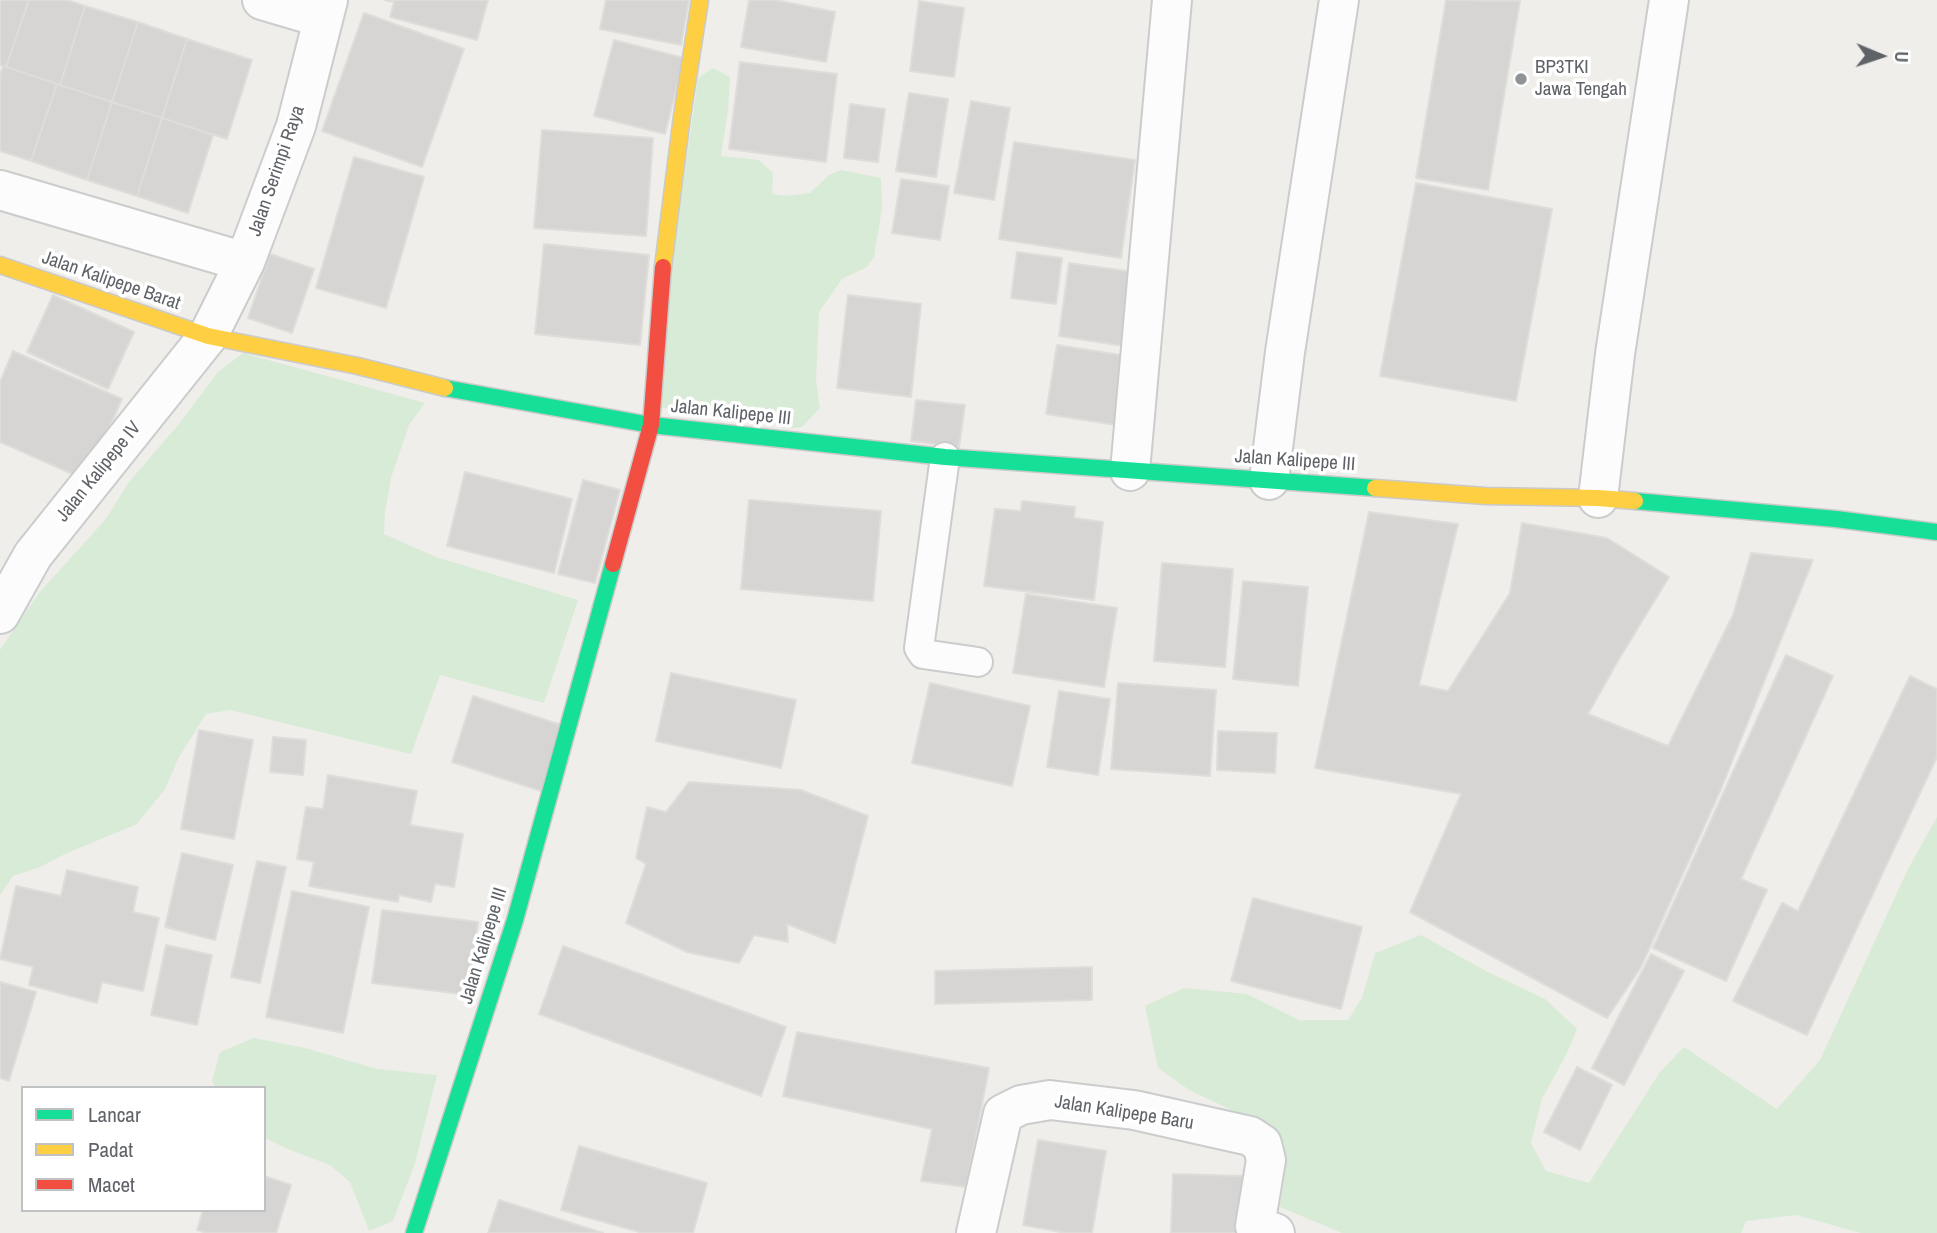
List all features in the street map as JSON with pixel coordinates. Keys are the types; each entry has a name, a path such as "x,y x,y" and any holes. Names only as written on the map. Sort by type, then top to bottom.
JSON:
{"street":[{"path":"262,0 326,9"},
{"name":"Jalan Kalipepe III","path":"414,1233 515,919 651,425 660,293 682,116 700,0"},
{"path":"1130,471 1172,0"},
{"path":"1269,480 1285,352 1339,0"},
{"path":"1598,498 1615,354 1670,0"},
{"name":"Jalan Serimpi Raya","path":"208,336 245,262 296,126 326,9"},
{"path":"0,190 245,262"},
{"name":"Jalan Kalipepe Barat","path":"0,265 208,336"},
{"name":"Jalan Kalipepe III","path":"208,336 358,366 462,392 651,425 944,457 1486,496 1598,498 1836,519 1937,532"},
{"name":"Jalan Kalipepe IV","path":"0,614 33,555 208,336"},
{"name":"Jalan Kalipepe Baru","path":"976,1233 1003,1114 1021,1105 1050,1100 1134,1110 1250,1136 1262,1144 1266,1160 1255,1226 1275,1233"}],"lane":[{"path":"944,457 919,648 923,654 978,662"}],"green space":[{"path":"713,68 730,77 721,156 759,160 773,173 772,194 787,196 810,193 829,175 841,170 881,178 882,208 874,257 867,267 842,279 819,312 816,380 820,408 802,427 785,429 753,416 727,410 678,410 652,406 698,78"},
{"path":"243,353 425,403 409,425 391,478 384,534 436,557 578,600 544,703 440,675 411,754 230,710 206,714 179,757 165,789 137,824 40,867 13,876 0,895 0,650 39,593 105,520 129,482 179,424 218,372"},
{"path":"1937,817 1937,1233 1861,1233 1796,1215 1746,1221 1741,1233 1342,1233 1280,1207 1287,1159 1276,1131 1189,1090 1158,1068 1145,1006 1184,988 1247,994 1299,1020 1348,1020 1362,998 1375,953 1421,935 1488,972 1545,999 1577,1029 1542,1099 1531,1143 1546,1171 1589,1183 1660,1072 1684,1047 1777,1109 1820,1060 1908,869"},
{"path":"254,1038 305,1048 377,1069 437,1075 415,1163 393,1221 369,1231 350,1182 330,1165 266,1138 266,1086 215,1086 212,1081 220,1052"}],"building":[{"path":"0,0 29,0 6,67 0,65"},
{"path":"29,0 68,0 85,6 60,85 6,67"},
{"path":"385,0 488,0 477,40 390,17 394,2"},
{"path":"606,0 689,0 681,45 600,29"},
{"path":"749,0 775,0 835,12 826,62 741,47"},
{"path":"1446,0 1520,1 1488,190 1416,178"},
{"path":"919,1 964,8 954,77 910,71"},
{"path":"85,6 138,22 112,102 60,85"},
{"path":"364,13 464,49 422,167 322,131"},
{"path":"138,22 187,39 162,118 112,102"},
{"path":"187,39 252,60 227,139 162,118"},
{"path":"614,40 684,58 665,134 594,116"},
{"path":"740,62 837,74 826,162 729,149"},
{"path":"3,66 57,84 31,161 0,151 0,75"},
{"path":"57,84 112,102 87,180 31,161"},
{"path":"909,93 948,99 936,177 896,171"},
{"path":"971,101 1010,108 994,200 954,193"},
{"path":"112,102 162,118 137,196 87,180"},
{"path":"850,104 885,109 878,162 844,158"},
{"path":"162,118 213,135 188,213 137,196"},
{"path":"542,130 653,138 646,236 534,228"},
{"path":"1014,142 1135,160 1121,258 999,239"},
{"path":"354,157 424,177 386,308 316,288"},
{"path":"901,179 949,186 940,240 892,233"},
{"path":"1416,183 1552,209 1516,401 1380,376"},
{"path":"544,244 649,255 640,345 535,334"},
{"path":"1017,252 1062,258 1056,304 1011,298"},
{"path":"270,254 314,269 292,333 248,318"},
{"path":"1069,263 1141,273 1130,347 1059,336"},
{"path":"53,295 134,332 108,389 27,352"},
{"path":"848,295 921,304 911,397 837,388"},
{"path":"1057,345 1127,356 1116,425 1046,414"},
{"path":"13,351 122,399 86,480 0,442 0,382"},
{"path":"916,400 965,405 959,447 911,441"},
{"path":"465,472 572,499 554,573 447,546"},
{"path":"583,480 620,490 595,583 558,574"},
{"path":"749,500 881,511 873,601 741,589"},
{"path":"1022,501 1075,507 1074,518 1103,522 1094,600 984,586 995,509 1021,511"},
{"path":"1369,512 1458,524 1419,685 1448,691 1510,593 1522,523 1607,538 1669,577 1588,714 1668,746 1733,615 1751,553 1813,560 1721,789 1641,967 1607,1018 1410,912 1461,794 1315,768"},
{"path":"1162,563 1233,569 1225,667 1154,661"},
{"path":"1243,581 1308,587 1298,686 1233,679"},
{"path":"1026,594 1117,608 1104,687 1013,673"},
{"path":"1786,655 1833,676 1741,879 1767,890 1726,981 1653,948"},
{"path":"671,673 796,700 781,768 656,741"},
{"path":"1910,676 1937,689 1937,757 1807,1035 1733,1001 1782,903 1798,911"},
{"path":"930,683 1030,706 1012,786 912,763"},
{"path":"1118,683 1216,690 1210,776 1111,769"},
{"path":"1059,691 1110,699 1098,775 1047,767"},
{"path":"473,696 561,725 541,791 452,762"},
{"path":"199,730 253,740 234,839 181,829"},
{"path":"1218,731 1277,733 1275,773 1217,770"},
{"path":"273,737 306,740 303,775 270,772"},
{"path":"328,775 417,791 410,825 463,834 454,887 435,884 431,902 399,895 398,902 309,886 314,862 297,859 306,807 323,809"},
{"path":"689,782 801,790 868,816 835,943 787,924 788,942 754,935 739,963 687,952 626,923 646,864 636,858 647,807 666,812"},
{"path":"182,853 233,865 215,940 165,927"},
{"path":"257,861 286,867 260,983 231,977"},
{"path":"67,870 138,887 133,912 159,918 143,991 102,982 97,1003 29,985 33,967 0,959 16,886 61,896"},
{"path":"292,891 369,907 343,1033 266,1017"},
{"path":"1253,898 1362,927 1341,1009 1231,981"},
{"path":"382,910 478,922 469,995 372,983"},
{"path":"166,945 212,955 197,1025 151,1015"},
{"path":"563,946 786,1027 761,1096 539,1014"},
{"path":"1651,954 1684,971 1624,1085 1592,1068"},
{"path":"1092,967 1092,1000 935,1004 935,971"},
{"path":"0,982 36,992 9,1081 0,1078"},
{"path":"797,1032 989,1068 966,1187 921,1181 932,1129 783,1096"},
{"path":"1577,1067 1612,1085 1580,1150 1544,1132"},
{"path":"1038,1140 1106,1151 1092,1233 1066,1233 1023,1225"},
{"path":"579,1146 707,1183 693,1233 643,1233 561,1210"},
{"path":"1173,1174 1243,1176 1242,1233 1171,1233"},
{"path":"266,1177 291,1185 276,1233 207,1233 197,1230 202,1212 266,1212"},
{"path":"499,1200 603,1233 488,1233"}],"traffic: fast":[{"path":"445,388 651,425 945,457 1375,488"},
{"path":"1635,501 1836,519 1937,532"},
{"path":"414,1233 515,920 613,564"}],"traffic: slow":[{"path":"663,267 700,0"},
{"path":"0,265 208,336 358,366 445,388"},
{"path":"1375,488 1486,496 1635,501"}],"traffic: jam":[{"path":"613,564 651,425 663,267"}],"place":[{"name":"BP3TKI Jawa Tengah","path":"1521,79"}]}
